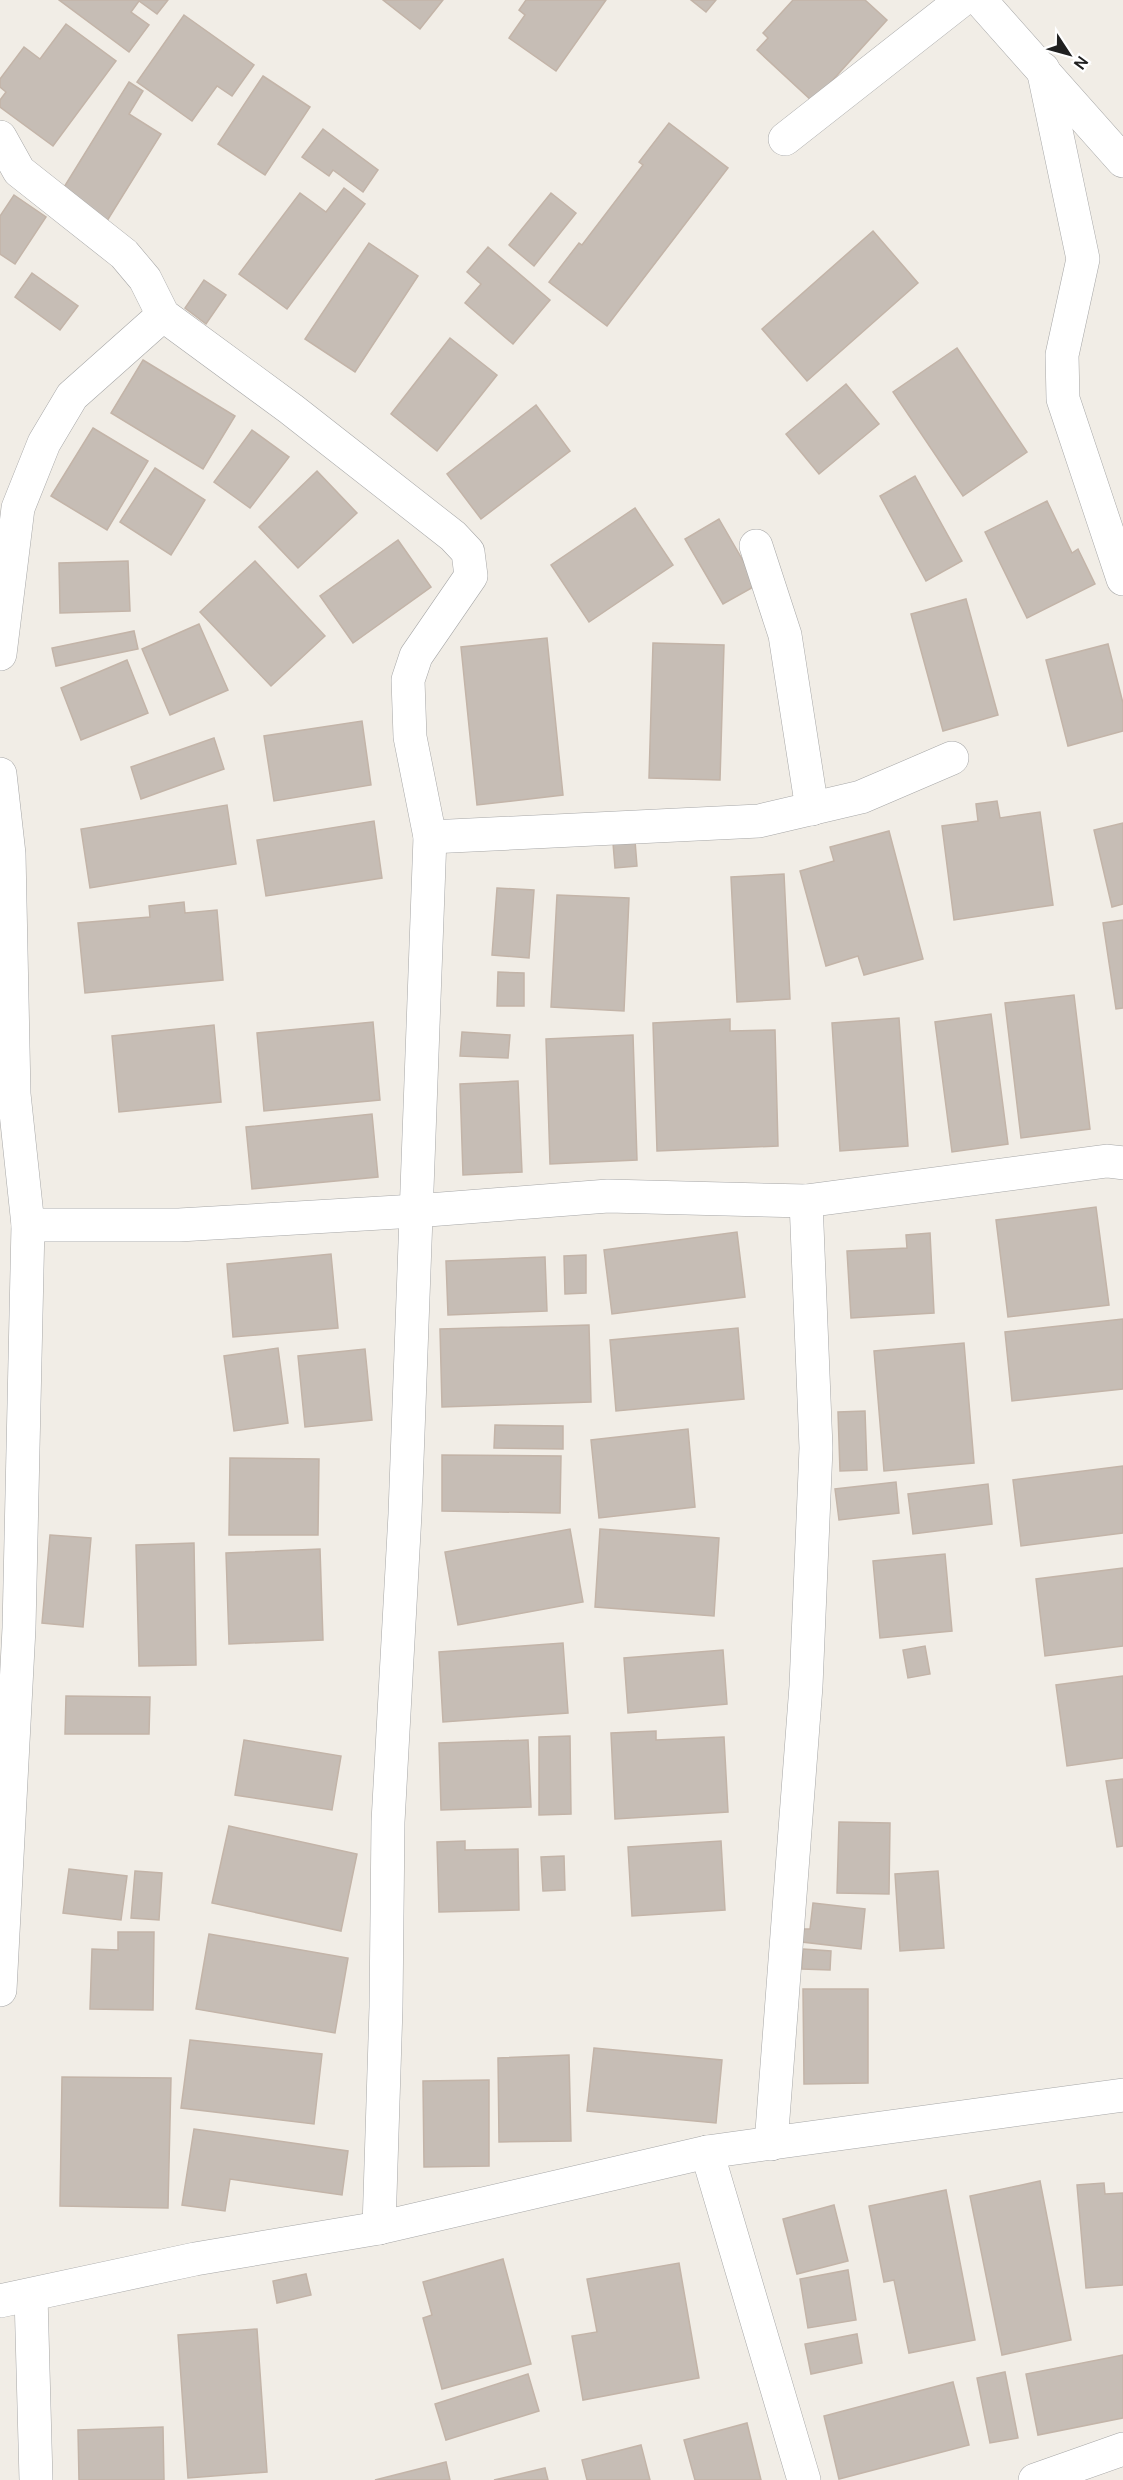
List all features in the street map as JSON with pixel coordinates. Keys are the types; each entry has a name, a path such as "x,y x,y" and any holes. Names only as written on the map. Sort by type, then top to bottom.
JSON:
{"street":[{"path":"786,139 962,0"},
{"path":"980,0 1123,160"},
{"path":"1042,69 1083,259 1062,355 1064,399 1123,579"},
{"path":"0,137 10,179 124,254 145,279 163,315 291,409 453,536 468,552 471,576 416,656 408,680 410,737 430,837 405,1514 388,1822 386,2007 379,2228"},
{"path":"0,654 18,508 44,443 72,396 163,315"},
{"path":"756,546 785,635 812,809"},
{"path":"430,837 759,821 861,797 952,758"},
{"path":"0,774 9,854 14,1094 28,1225 19,1628 0,1990"},
{"path":"28,1225 179,1225 415,1211 608,1196 806,1201 1107,1161 1123,1163"},
{"path":"771,2144 806,1686 816,1448 806,1201"},
{"path":"36,2480 16,2298 195,2259 379,2228 707,2152 1123,2095"},
{"path":"707,2152 804,2480"},
{"path":"1035,2480 1123,2449"}],"building":[{"path":"59,0 168,0 157,14 139,1 131,12 149,25 129,52"},
{"path":"383,0 443,0 420,29"},
{"path":"526,0 606,0 556,71 509,38 525,15 519,10"},
{"path":"691,0 716,0 706,12"},
{"path":"793,0 865,0 887,20 813,102 757,50 768,38 763,33"},
{"path":"184,15 254,65 232,96 217,86 192,121 137,82"},
{"path":"66,24 116,61 53,146 0,107 0,100 6,92 0,87 0,79 24,47 40,59"},
{"path":"263,76 310,107 265,175 218,144"},
{"path":"129,82 143,91 129,114 161,134 107,221 61,192"},
{"path":"669,123 728,168 607,326 549,282 579,243 582,245 643,165 639,162"},
{"path":"323,129 378,170 363,192 333,170 329,176 302,157"},
{"path":"344,188 365,204 287,309 239,274 300,193 326,212"},
{"path":"551,193 576,213 534,266 509,245"},
{"path":"14,195 46,217 15,264 0,254 0,216"},
{"path":"873,231 918,283 807,381 762,329"},
{"path":"369,243 418,276 355,372 305,339"},
{"path":"488,247 550,300 513,344 465,303 481,284 467,272"},
{"path":"32,273 78,306 60,330 15,297"},
{"path":"204,280 226,295 206,324 185,308"},
{"path":"450,338 497,375 437,451 391,414"},
{"path":"957,348 1027,452 963,496 893,392"},
{"path":"143,360 235,416 203,469 111,413"},
{"path":"846,384 879,424 819,474 786,434"},
{"path":"536,405 570,451 481,519 447,474"},
{"path":"93,428 148,461 107,530 51,496"},
{"path":"252,430 289,457 250,508 214,482"},
{"path":"155,468 205,500 171,555 120,522"},
{"path":"317,471 357,513 298,568 259,527"},
{"path":"915,476 962,561 926,581 880,496"},
{"path":"1047,501 1072,553 1078,549 1095,584 1027,618 985,532"},
{"path":"635,508 673,565 589,622 551,565"},
{"path":"719,519 757,585 723,604 685,539"},
{"path":"398,540 431,587 353,643 320,596"},
{"path":"128,561 130,611 60,613 59,563"},
{"path":"255,561 325,636 271,686 200,612"},
{"path":"966,599 998,715 943,731 911,614"},
{"path":"199,624 228,690 170,715 142,649"},
{"path":"134,631 138,649 56,666 52,648"},
{"path":"547,638 563,795 477,805 461,647"},
{"path":"653,643 724,645 720,780 649,778"},
{"path":"1108,644 1123,703 1123,731 1068,746 1046,660"},
{"path":"127,660 148,713 81,740 61,688"},
{"path":"362,721 371,785 274,801 264,736"},
{"path":"214,738 224,769 141,799 131,767"},
{"path":"997,801 1000,818 1040,812 1053,905 954,920 942,826 978,821 976,804"},
{"path":"227,805 236,864 90,888 81,829"},
{"path":"374,821 382,878 266,896 257,840"},
{"path":"1123,823 1123,904 1112,907 1094,830"},
{"path":"889,831 923,959 864,975 858,956 826,966 800,871 834,861 830,847"},
{"path":"635,841 637,866 615,868 613,843"},
{"path":"784,874 790,999 737,1002 731,877"},
{"path":"497,888 534,890 529,958 492,955"},
{"path":"557,895 629,898 624,1011 551,1007"},
{"path":"184,902 185,913 217,910 223,980 85,993 78,923 150,917 149,906"},
{"path":"1123,920 1123,1008 1116,1009 1103,923"},
{"path":"498,972 524,973 524,1006 497,1006"},
{"path":"1074,995 1090,1129 1021,1138 1005,1003"},
{"path":"991,1014 1008,1144 952,1152 935,1022"},
{"path":"899,1018 908,1146 840,1151 832,1023"},
{"path":"730,1019 730,1031 775,1030 778,1146 657,1151 653,1023"},
{"path":"373,1022 380,1100 264,1111 257,1033"},
{"path":"214,1025 221,1102 119,1112 112,1036"},
{"path":"462,1032 510,1035 508,1058 460,1056"},
{"path":"633,1035 637,1160 550,1164 546,1039"},
{"path":"518,1081 522,1172 463,1175 460,1084"},
{"path":"372,1114 378,1177 252,1189 246,1127"},
{"path":"1096,1207 1109,1305 1008,1317 996,1220"},
{"path":"737,1232 745,1297 612,1314 604,1250"},
{"path":"930,1233 934,1313 851,1318 847,1251 907,1248 906,1235"},
{"path":"331,1254 338,1328 233,1337 227,1264"},
{"path":"586,1255 586,1293 565,1294 564,1256"},
{"path":"545,1257 547,1311 448,1315 446,1261"},
{"path":"1123,1319 1123,1389 1012,1401 1005,1332"},
{"path":"589,1325 591,1402 442,1407 440,1329"},
{"path":"738,1328 744,1399 616,1411 610,1340"},
{"path":"964,1343 974,1463 884,1471 874,1351"},
{"path":"278,1348 288,1423 234,1431 224,1356"},
{"path":"365,1349 372,1420 305,1427 298,1356"},
{"path":"865,1411 867,1470 840,1471 838,1412"},
{"path":"495,1425 563,1426 563,1449 494,1448"},
{"path":"688,1429 695,1507 599,1518 591,1440"},
{"path":"442,1455 561,1456 560,1513 442,1511"},
{"path":"230,1458 319,1459 318,1535 229,1535"},
{"path":"1123,1466 1123,1533 1021,1546 1013,1480"},
{"path":"896,1482 899,1513 839,1520 835,1489"},
{"path":"988,1484 992,1524 913,1534 908,1494"},
{"path":"570,1529 583,1602 458,1625 445,1552"},
{"path":"600,1529 719,1538 714,1616 595,1607"},
{"path":"50,1535 91,1538 83,1627 42,1623"},
{"path":"194,1543 196,1665 139,1666 136,1545"},
{"path":"320,1549 323,1640 229,1644 226,1553"},
{"path":"945,1554 952,1631 880,1638 873,1561"},
{"path":"1123,1568 1123,1646 1045,1656 1036,1579"},
{"path":"563,1643 568,1713 443,1722 439,1652"},
{"path":"925,1646 930,1674 908,1678 903,1650"},
{"path":"723,1650 727,1704 628,1713 624,1658"},
{"path":"1123,1676 1123,1758 1067,1766 1056,1685"},
{"path":"66,1696 150,1697 149,1734 65,1734"},
{"path":"656,1731 656,1740 724,1737 728,1812 615,1819 611,1733"},
{"path":"570,1736 571,1814 539,1815 539,1737"},
{"path":"244,1740 341,1756 332,1810 235,1795"},
{"path":"528,1740 531,1807 441,1810 439,1743"},
{"path":"1123,1779 1123,1846 1117,1847 1106,1781"},
{"path":"839,1822 890,1823 889,1894 837,1893"},
{"path":"229,1826 357,1854 341,1931 212,1903"},
{"path":"465,1841 465,1850 518,1849 519,1910 439,1912 437,1842"},
{"path":"721,1841 725,1910 632,1916 628,1847"},
{"path":"564,1856 565,1890 543,1891 541,1857"},
{"path":"69,1869 127,1876 121,1920 63,1913"},
{"path":"135,1871 162,1873 159,1920 131,1918"},
{"path":"938,1871 944,1948 900,1951 895,1874"},
{"path":"813,1903 865,1909 861,1949 802,1942 804,1929 810,1929"},
{"path":"118,1932 154,1932 153,2010 90,2009 92,1949 118,1950"},
{"path":"209,1934 348,1958 335,2033 196,2009"},
{"path":"803,1949 831,1951 830,1970 802,1969"},
{"path":"803,1989 868,1989 868,2083 804,2084"},
{"path":"190,2040 322,2054 314,2124 181,2108"},
{"path":"594,2048 722,2060 716,2123 587,2111"},
{"path":"569,2055 571,2141 499,2142 498,2058"},
{"path":"62,2077 171,2078 168,2208 60,2206"},
{"path":"489,2080 489,2166 424,2167 423,2081"},
{"path":"194,2129 348,2151 342,2195 230,2179 225,2211 182,2205"},
{"path":"1040,2181 1071,2340 1002,2355 970,2196"},
{"path":"1104,2183 1105,2194 1123,2193 1123,2285 1086,2288 1077,2185"},
{"path":"946,2190 975,2340 909,2353 894,2280 884,2282 869,2206"},
{"path":"834,2205 848,2261 797,2274 783,2219"},
{"path":"503,2259 531,2364 442,2389 423,2318 432,2315 423,2282"},
{"path":"679,2263 699,2378 583,2400 572,2336 597,2332 587,2279"},
{"path":"848,2270 856,2320 808,2328 800,2279"},
{"path":"306,2274 311,2295 277,2303 273,2281"},
{"path":"257,2329 267,2472 188,2478 178,2335"},
{"path":"857,2334 862,2363 811,2374 805,2344"},
{"path":"1123,2355 1123,2418 1038,2435 1026,2374"},
{"path":"1005,2372 1018,2438 990,2443 977,2378"},
{"path":"528,2374 539,2411 446,2440 435,2404"},
{"path":"953,2382 969,2445 839,2479 824,2416"},
{"path":"747,2423 761,2480 695,2480 684,2440"},
{"path":"163,2427 164,2480 79,2480 78,2430"},
{"path":"641,2445 650,2480 587,2480 582,2460"},
{"path":"446,2462 450,2480 375,2480"},
{"path":"545,2468 548,2480 494,2480"}]}
